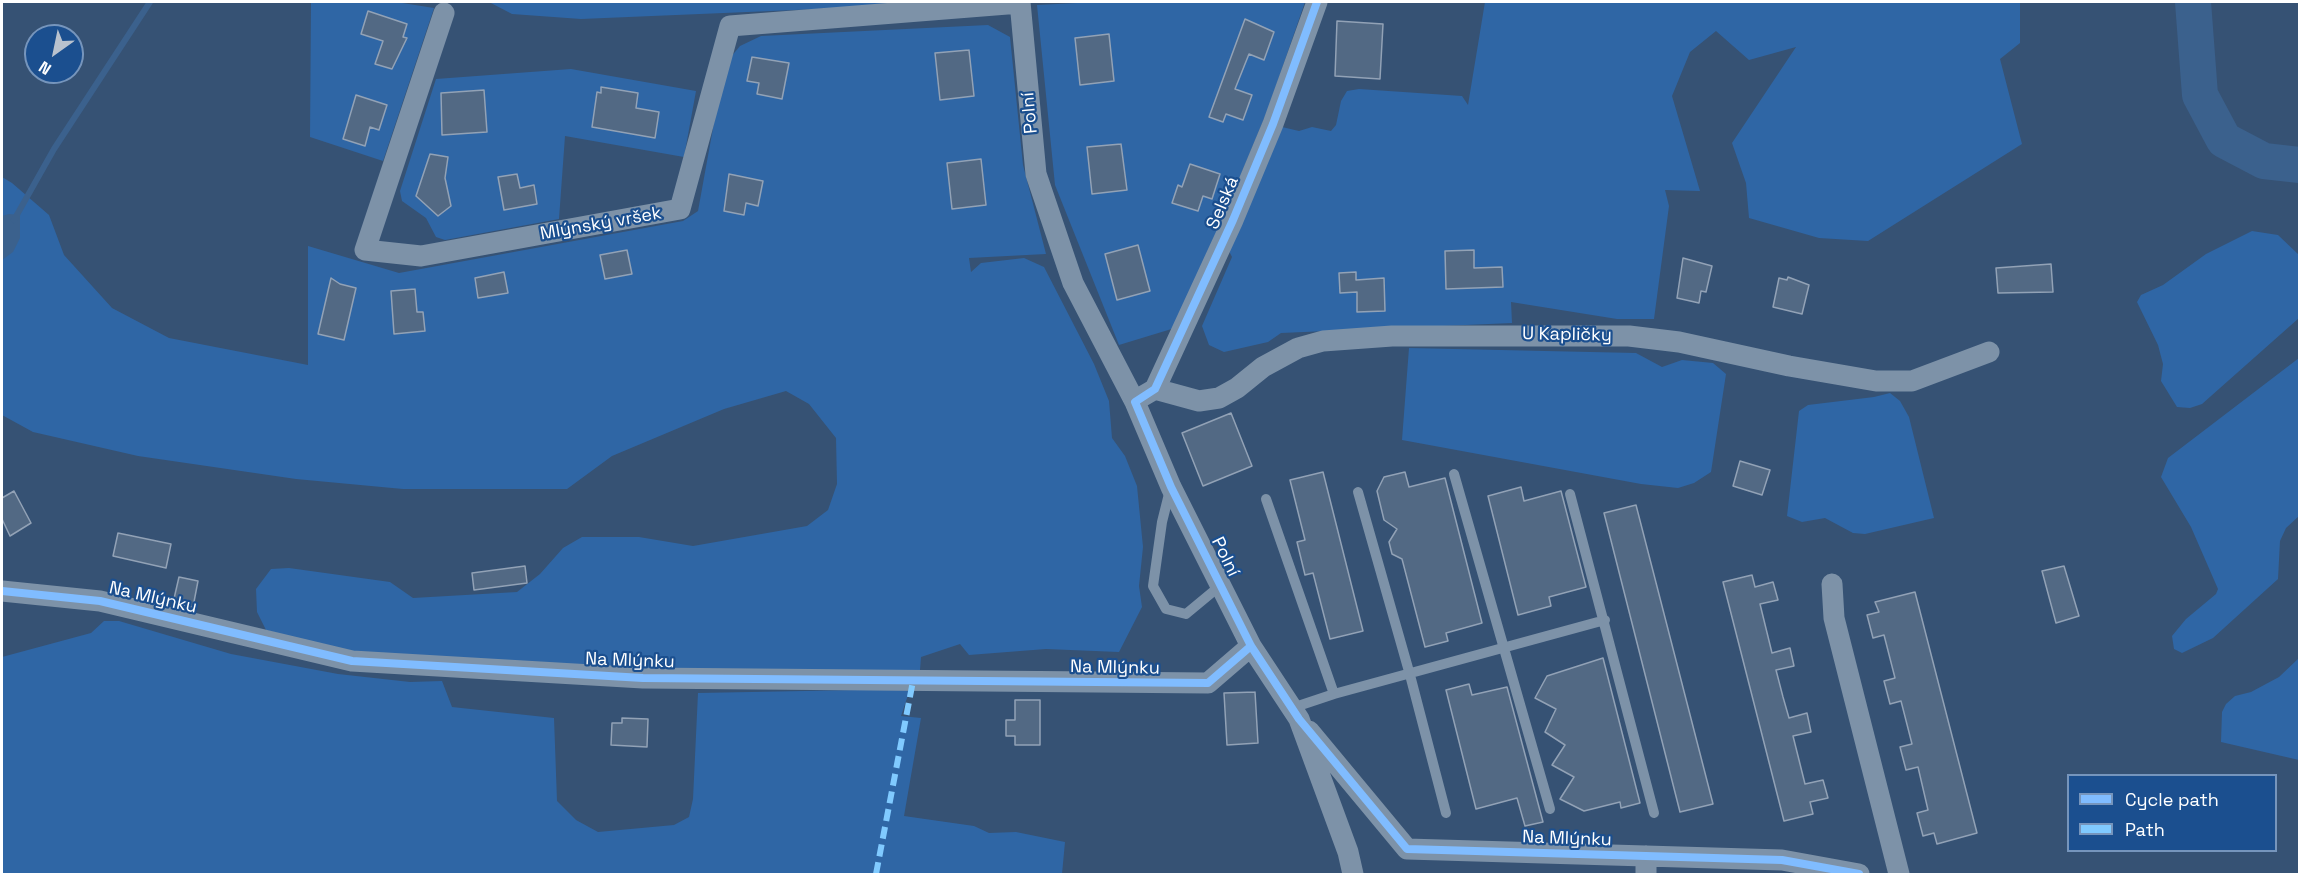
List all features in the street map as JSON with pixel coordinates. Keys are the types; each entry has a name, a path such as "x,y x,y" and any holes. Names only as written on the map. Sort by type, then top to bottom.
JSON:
{"street":[{"name":"Mlýnský vršek","path":"444,13 365,250 421,256 680,209 730,26 1020,2"},
{"name":"Polní","path":"1020,2 1036,174 1074,283 1135,402 1171,486 1251,646 1295,714 1348,852 1353,874"},
{"name":"Selská","path":"1155,389 1238,209 1273,124 1317,2"},
{"name":"U Kapličky","path":"1155,389 1199,401 1219,398 1237,388 1263,367 1298,348 1323,341 1392,336 1629,336 1679,342 1789,366 1876,381 1912,381 1989,352"},
{"path":"1135,402 1155,389"},
{"path":"1832,584 1834,618 1899,874"},
{"name":"Na Mlýnku","path":"2,591 100,601 352,661 643,678 1208,683 1251,646"},
{"name":"Na Mlýnku","path":"1295,714 1407,849 1646,866 1782,860 1858,874"}],"lane":[{"name":"Na Mlýnku","path":"1454,474 1550,809"},
{"path":"1171,486 1162,522 1153,586 1166,609 1186,614 1222,584"},
{"path":"1358,492 1446,813"},
{"path":"1570,494 1654,813"},
{"path":"1266,499 1334,694"},
{"path":"1295,714 1334,694 1605,620"}],"shaded area":[{"path":"311,2 396,2 434,8 383,161 310,137"},
{"path":"489,2 985,2 581,19 512,14"},
{"path":"1097,2 1305,2 1268,109 1178,327 1119,345 1055,185 1037,5"},
{"path":"1485,2 2020,2 2020,43 2000,59 2022,144 1868,241 1819,238 1749,218 1746,183 1732,143 1796,47 1749,60 1716,31 1690,52 1672,96 1700,191 1665,190 1669,206 1654,319 1617,319 1511,302 1512,323 1281,333 1268,342 1224,352 1209,345 1202,326 1232,257 1229,251 1282,127 1299,131 1312,127 1331,131 1336,125 1341,101 1347,91 1359,89 1462,96 1468,105"},
{"path":"988,25 1010,37 1023,165 1046,254 969,258 971,272 981,263 1024,258 1044,267 1094,364 1109,401 1112,438 1125,456 1137,486 1143,547 1139,586 1142,607 1119,652 1046,649 969,655 960,644 921,657 920,670 632,670 353,655 266,630 257,612 256,589 271,569 289,568 390,582 413,598 517,592 540,574 563,548 582,537 639,537 693,546 807,526 828,510 837,484 836,438 809,404 786,391 724,409 612,456 567,489 403,489 296,479 138,456 33,432 2,415 2,177 49,215 64,255 112,308 169,338 308,365 308,246 399,273 683,221 698,211 723,73 730,58 740,46 761,36"},
{"path":"571,69 696,91 684,157 565,136 559,219 445,240 436,237 426,218 402,201 400,191 436,79"},
{"path":"20,215 20,238 13,252 2,260 2,216"},
{"path":"2252,231 2278,235 2299,255 2299,318 2202,404 2190,408 2177,407 2161,381 2163,364 2158,345 2137,302 2141,295 2163,285 2206,254"},
{"path":"1409,348 1636,353 1662,367 1682,360 1713,363 1726,374 1711,472 1694,483 1678,488 1641,484 1402,440"},
{"path":"2299,358 2299,516 2286,528 2280,541 2278,579 2213,638 2182,653 2174,649 2172,636 2186,619 2216,594 2218,589 2191,527 2161,477 2168,458"},
{"path":"1890,393 1900,401 1909,417 1934,518 1865,534 1853,533 1825,518 1802,522 1787,516 1799,411 1808,405"},
{"path":"104,621 119,621 231,654 338,674 410,682 442,681 452,707 554,718 557,801 576,820 598,832 674,825 689,817 693,799 698,693 910,689 901,716 921,718 904,816 974,826 989,833 1016,832 1065,842 1062,874 2,874 2,657 91,633"},
{"path":"2299,658 2299,760 2221,742 2222,712 2226,704 2235,696 2251,692 2279,677"}],"building":[{"path":"368,11 407,24 403,37 407,38 392,69 375,64 383,41 361,34"},
{"path":"1245,19 1274,32 1264,60 1249,54 1235,89 1252,95 1243,120 1226,114 1223,122 1209,117"},
{"path":"1337,21 1383,24 1380,79 1335,76"},
{"path":"1109,34 1114,81 1080,85 1075,38"},
{"path":"969,50 974,96 940,100 935,53"},
{"path":"752,57 789,63 782,99 757,94 759,83 747,81"},
{"path":"601,87 638,93 636,108 659,112 655,138 592,127 597,92 601,93"},
{"path":"484,90 487,132 442,135 441,93"},
{"path":"356,95 387,105 379,130 370,127 365,146 343,139"},
{"path":"1121,144 1127,190 1092,194 1087,147"},
{"path":"430,154 448,157 445,178 451,206 438,216 416,196"},
{"path":"981,159 986,205 952,209 947,163"},
{"path":"1190,164 1220,174 1212,199 1203,196 1198,211 1172,203 1178,185 1182,187"},
{"path":"517,174 520,188 534,185 537,204 504,210 498,177"},
{"path":"729,174 763,181 758,206 746,203 744,215 724,211"},
{"path":"1138,245 1150,291 1117,300 1105,254"},
{"path":"627,250 632,274 605,279 600,255"},
{"path":"1474,250 1474,268 1502,267 1503,287 1446,289 1445,251"},
{"path":"1683,258 1712,266 1706,292 1701,291 1699,303 1677,298"},
{"path":"2051,264 2053,292 1998,293 1996,268"},
{"path":"504,272 508,293 478,298 475,278"},
{"path":"1356,272 1356,280 1384,278 1385,311 1357,312 1357,292 1340,293 1339,273"},
{"path":"1788,277 1809,285 1802,314 1773,307 1779,278 1787,280"},
{"path":"331,278 340,284 356,288 344,340 318,334"},
{"path":"415,289 417,312 423,312 425,331 394,334 391,291"},
{"path":"1231,413 1252,466 1203,486 1182,433"},
{"path":"1740,461 1770,470 1762,495 1733,486"},
{"path":"1323,472 1363,631 1330,639 1313,573 1305,575 1297,542 1305,540 1290,480"},
{"path":"1405,472 1409,487 1445,478 1482,623 1446,633 1448,641 1425,647 1402,559 1392,554 1389,542 1397,529 1384,520 1377,491 1384,477"},
{"path":"1521,487 1524,501 1561,491 1586,587 1549,597 1551,606 1518,615 1488,496"},
{"path":"14,491 31,523 10,536 2,519 2,498"},
{"path":"1636,505 1713,804 1680,812 1604,513"},
{"path":"118,533 171,544 166,568 113,556"},
{"path":"525,566 527,583 474,590 472,573"},
{"path":"2064,566 2079,616 2056,623 2042,571"},
{"path":"1752,575 1755,587 1773,582 1778,600 1760,604 1772,653 1790,648 1794,666 1776,670 1789,718 1807,713 1811,732 1793,736 1805,784 1823,780 1828,798 1810,802 1813,814 1784,821 1723,582"},
{"path":"179,577 198,581 193,607 173,603"},
{"path":"1915,592 1977,833 1937,844 1934,833 1923,836 1917,813 1928,810 1918,767 1906,770 1900,747 1912,744 1901,701 1890,704 1884,681 1895,678 1884,635 1873,638 1867,615 1879,612 1875,602"},
{"path":"1603,658 1640,803 1621,808 1620,802 1584,811 1560,799 1574,777 1552,765 1565,745 1545,732 1556,709 1535,698 1547,676"},
{"path":"1469,684 1472,695 1507,687 1543,822 1525,826 1517,798 1476,809 1446,690"},
{"path":"1255,692 1258,743 1227,745 1224,693"},
{"path":"1015,700 1040,700 1040,745 1015,745 1015,736 1006,736 1006,720 1015,720"},
{"path":"622,718 648,719 647,747 611,745 612,723 622,723"}],"waterway":[{"path":"14,220 54,149 150,2"},
{"path":"2193,2 2200,95 2224,140 2264,161 2300,165"}],"marked path":[{"path":"876,874 913,681"}],"cycle path":[{"path":"1317,2 1273,124 1233,220 1155,389 1135,402 1171,487 1251,646 1299,719 1407,849 1782,860 1859,874"},
{"path":"2,591 100,601 352,661 643,678 1208,683 1251,646"}]}
